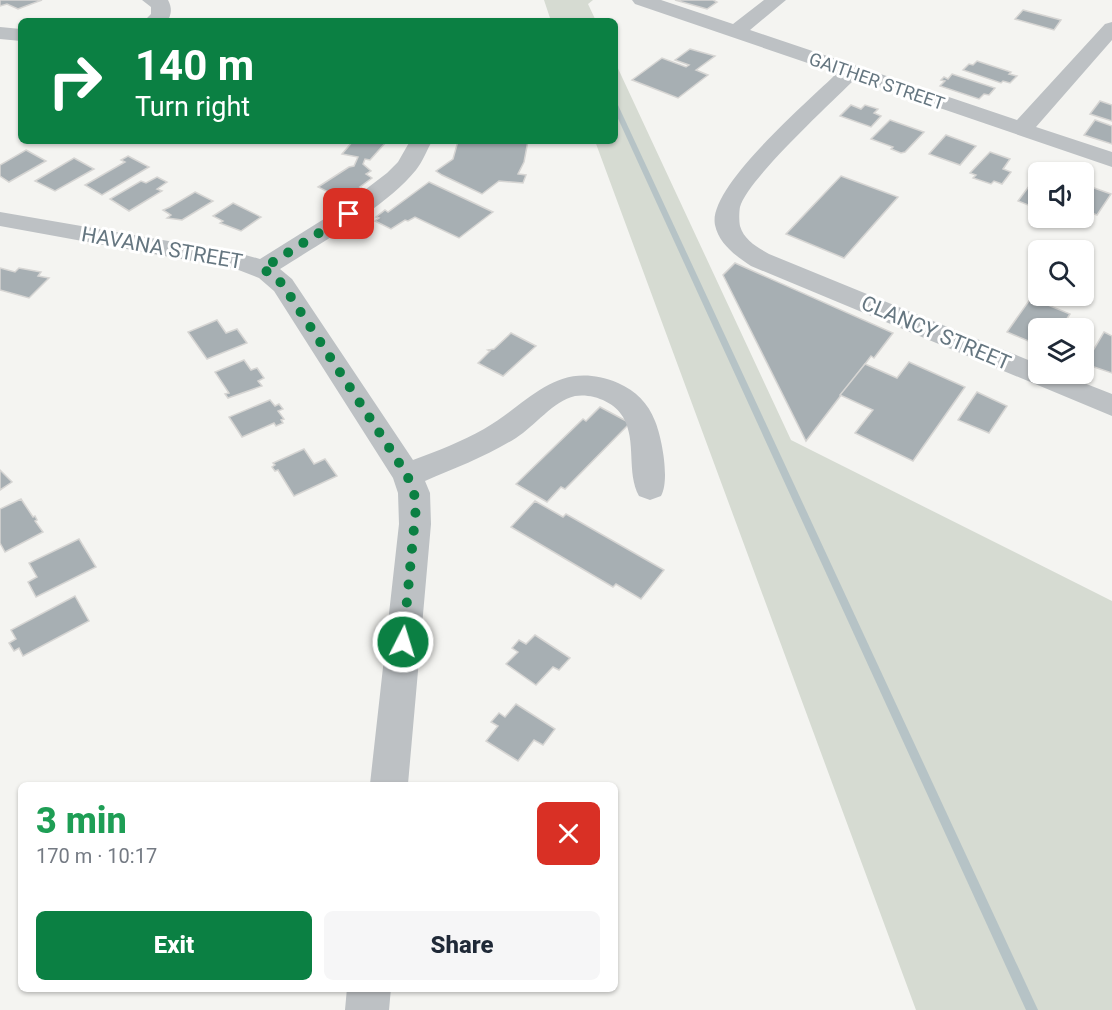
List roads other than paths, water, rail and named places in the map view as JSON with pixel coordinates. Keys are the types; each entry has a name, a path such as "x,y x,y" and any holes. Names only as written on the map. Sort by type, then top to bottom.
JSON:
{"street":[{"path":"152,0 161,4 161,16 158,18"},
{"name":"GAITHER STREET","path":"642,0 1112,160"},
{"path":"735,32 776,0"},
{"path":"1022,130 1112,28"},
{"path":"0,33 18,35"},
{"name":"CLANCY STREET","path":"850,72 748,174 728,206 727,224 732,237 744,250 760,260 1112,406"},
{"path":"262,269 349,214 395,178 408,165 419,144"},
{"name":"HAVANA STREET","path":"0,219 238,261 274,275 283,285 407,475 414,493 415,524 389,782"},
{"path":"407,475 453,457 491,438 554,393 573,385 593,385 617,393 633,405 642,423 650,488"},
{"path":"367,1010 369,992"}],"waterway":[{"path":"618,112 1032,1010"}]}
